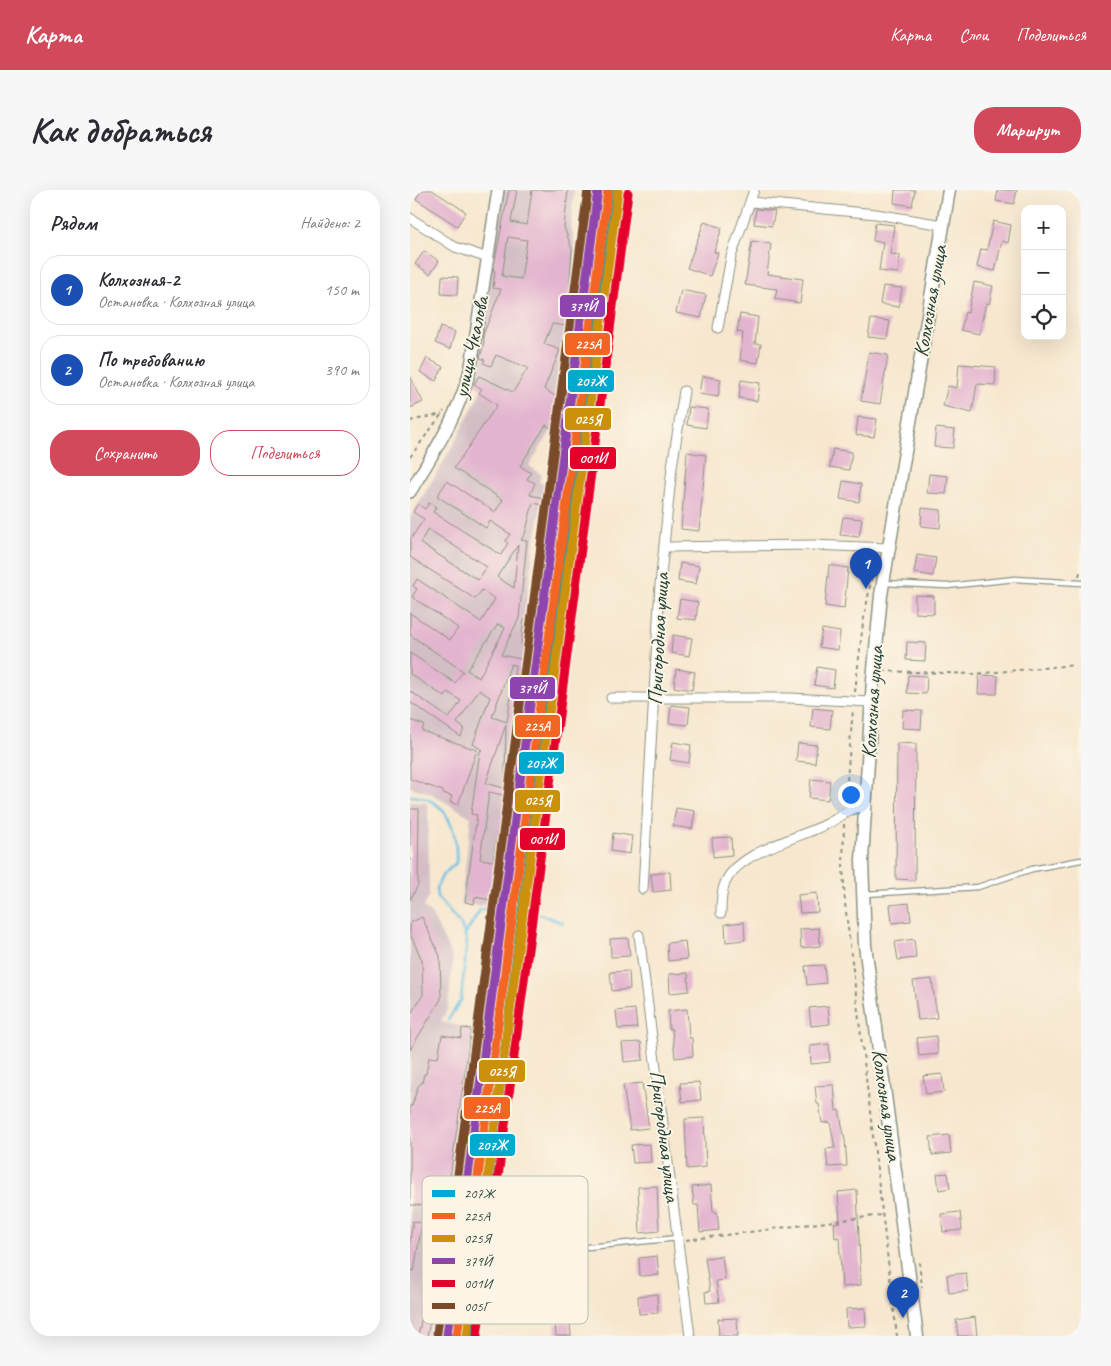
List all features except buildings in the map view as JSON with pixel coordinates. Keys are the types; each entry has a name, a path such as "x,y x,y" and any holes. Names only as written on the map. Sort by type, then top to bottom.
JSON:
{"main road":[{"name":"Колхозная улица","path":"917,1336 865,945 862,894 871,702 884,578 949,190"}],"street":[{"name":"улица Чкалова","path":"410,492 449,427 465,390 471,366 498,190"},
{"path":"718,328 731,257 754,190"},
{"path":"751,202 876,214 943,225"},
{"path":"410,218 455,247 488,258"},
{"name":"Пригородная улица","path":"643,889 660,585 666,547 669,491 684,391"},
{"path":"666,547 812,545 888,548"},
{"path":"611,698 789,698 871,702"},
{"path":"721,913 724,887 734,871 765,850 828,824 844,813 865,805"},
{"name":"Пригородная улица","path":"639,935 690,1336"}],"lane":[{"path":"884,578 947,586 1015,579 1081,583"},
{"path":"862,894 978,887 1032,869 1081,860"},
{"path":"588,1247 678,1240"}],"path":[{"path":"410,421 443,412 410,457"},
{"path":"884,578 873,571 863,623 844,813 843,868 845,903 897,1336"},
{"path":"883,663 882,671 956,674 1075,665"},
{"path":"678,1240 882,1215"},
{"path":"916,1254 921,1268 922,1289"}],"shaded area":[{"path":"502,190 574,190 571,227 576,252 569,329 558,387 575,398 558,433 552,429 529,466 541,474 539,482 550,487 545,509 541,509 534,544 525,615 536,617 516,730 515,776 497,902 478,906 461,904 471,817 430,793 410,787 410,518 455,442 482,389 474,384 479,376 478,357"},
{"path":"410,802 428,803 429,896 423,907 432,915 453,959 448,1007 441,1022 476,1030 455,1176 422,1176 422,1324 437,1324 436,1336 410,1336"}],"waterway":[{"path":"410,796 433,802 442,809 448,818 455,839 456,863 442,876 436,889 437,897 461,925 467,941 461,1000 448,1020"},
{"path":"466,933 480,910 502,907"},
{"path":"529,910 563,923"}],"transit line":[{"name":"005Г","path":"458,1176 588,190"},
{"name":"379Й","path":"468,1176 598,190"},
{"name":"225А","path":"478,1176 608,190"},
{"name":"207Ж","path":"488,1176 581,453 617,190"},
{"name":"025Я","path":"488,1176 618,191"},
{"name":"001И","path":"498,1176 628,193"},
{"name":"005Г","path":"437,1333 438,1324"},
{"name":"379Й","path":"447,1335 448,1324"},
{"name":"225А","path":"457,1336 459,1324"},
{"name":"025Я","path":"467,1336 469,1324"},
{"name":"207Ж","path":"468,1336 470,1324"},
{"name":"001И","path":"477,1336 479,1324"}],"place":[{"name":"Колхозная-2","path":"866,589"},
{"name":"По требованию","path":"903,1318"}]}
